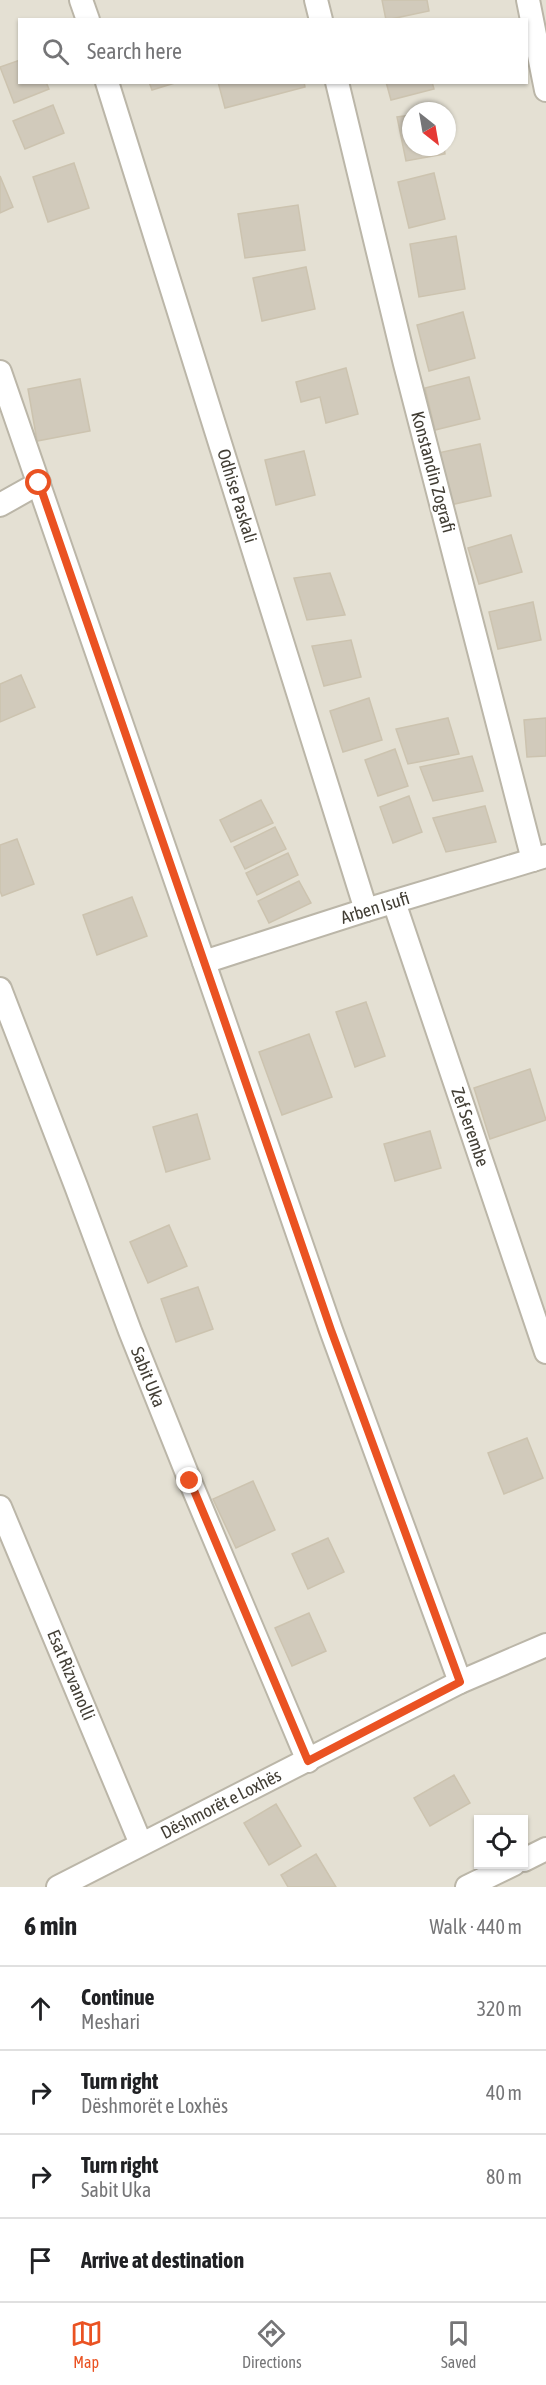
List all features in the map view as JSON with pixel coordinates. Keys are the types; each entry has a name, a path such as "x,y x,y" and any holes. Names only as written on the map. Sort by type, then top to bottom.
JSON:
{"street":[{"path":"81,0 87,18"},
{"path":"316,0 320,18"},
{"path":"528,0 546,90"},
{"name":"Odhise Paskali","path":"108,84 366,910"},
{"name":"Konstandin Zografi","path":"337,84 405,364 540,858"},
{"path":"0,372 331,1330 460,1682"},
{"path":"0,505 39,483"},
{"name":"Arben Isufi","path":"204,962 540,858"},
{"name":"Zef Serembe","path":"394,902 546,1352"},
{"name":"Sabit Uka","path":"0,989 134,1342 308,1761"},
{"name":"Esat Rizvanolli","path":"0,1506 141,1844"},
{"name":"Dëshmorët e Loxhës","path":"58,1887 460,1682 546,1645"},
{"path":"528,1858 546,1849"},
{"path":"467,1887 504,1869"}],"shaded area":[{"path":"0,0 546,0 546,1887 0,1887"}],"building":[{"path":"382,0 427,0 429,11 386,18"},
{"path":"18,61 18,84 47,84 49,89 14,103 0,67"},
{"path":"150,84 172,84 152,90"},
{"path":"219,84 304,84 305,87 225,108"},
{"path":"387,84 433,84 434,89 391,100"},
{"path":"53,105 64,133 25,149 13,121"},
{"path":"402,116 402,141 397,117"},
{"path":"405,156 434,156 406,161"},
{"path":"74,163 89,208 48,222 33,177"},
{"path":"434,173 445,219 409,228 398,182"},
{"path":"0,176 13,207 0,213"},
{"path":"298,205 305,250 245,258 238,214"},
{"path":"456,236 465,289 419,297 410,244"},
{"path":"306,267 315,309 262,321 253,278"},
{"path":"463,312 475,358 429,371 417,325"},
{"path":"346,368 358,414 326,423 320,397 301,402 296,382"},
{"path":"469,377 480,419 435,430 425,388"},
{"path":"80,379 90,431 37,441 28,389"},
{"path":"480,444 491,496 450,505 438,453"},
{"path":"304,451 315,495 276,505 265,460"},
{"path":"511,535 522,572 479,584 468,548"},
{"path":"330,573 345,615 307,620 294,578"},
{"path":"533,602 541,640 498,649 489,612"},
{"path":"351,640 361,677 324,686 312,646"},
{"path":"21,675 35,707 0,722 0,684"},
{"path":"369,698 382,740 343,752 330,711"},
{"path":"448,718 459,754 408,764 396,729"},
{"path":"546,718 546,756 527,757 524,720"},
{"path":"395,749 408,786 378,796 365,760"},
{"path":"472,756 483,791 433,801 420,767"},
{"path":"409,796 422,832 393,843 380,807"},
{"path":"261,800 273,823 231,842 220,820"},
{"path":"485,806 496,842 446,852 433,818"},
{"path":"275,827 286,849 245,869 234,847"},
{"path":"17,839 34,884 2,896 0,891 0,845"},
{"path":"288,853 298,875 257,895 246,873"},
{"path":"299,881 311,903 269,923 258,901"},
{"path":"132,897 147,936 97,955 83,915"},
{"path":"366,1002 385,1056 355,1067 336,1012"},
{"path":"309,1034 332,1097 282,1115 259,1052"},
{"path":"530,1069 546,1120 490,1139 474,1088"},
{"path":"197,1114 210,1159 166,1172 153,1127"},
{"path":"430,1131 441,1168 395,1181 384,1144"},
{"path":"169,1225 187,1266 148,1283 130,1242"},
{"path":"198,1287 213,1329 176,1342 161,1299"},
{"path":"527,1438 543,1478 504,1494 488,1453"},
{"path":"253,1481 275,1530 236,1548 213,1499"},
{"path":"328,1538 344,1572 308,1589 292,1554"},
{"path":"309,1613 326,1651 292,1666 275,1628"},
{"path":"454,1775 470,1803 430,1826 414,1798"},
{"path":"276,1804 301,1846 269,1865 244,1823"},
{"path":"316,1854 336,1887 288,1887 281,1875"}],"route":[{"path":"39,483 331,1330 460,1682 308,1761 190,1481"}]}
